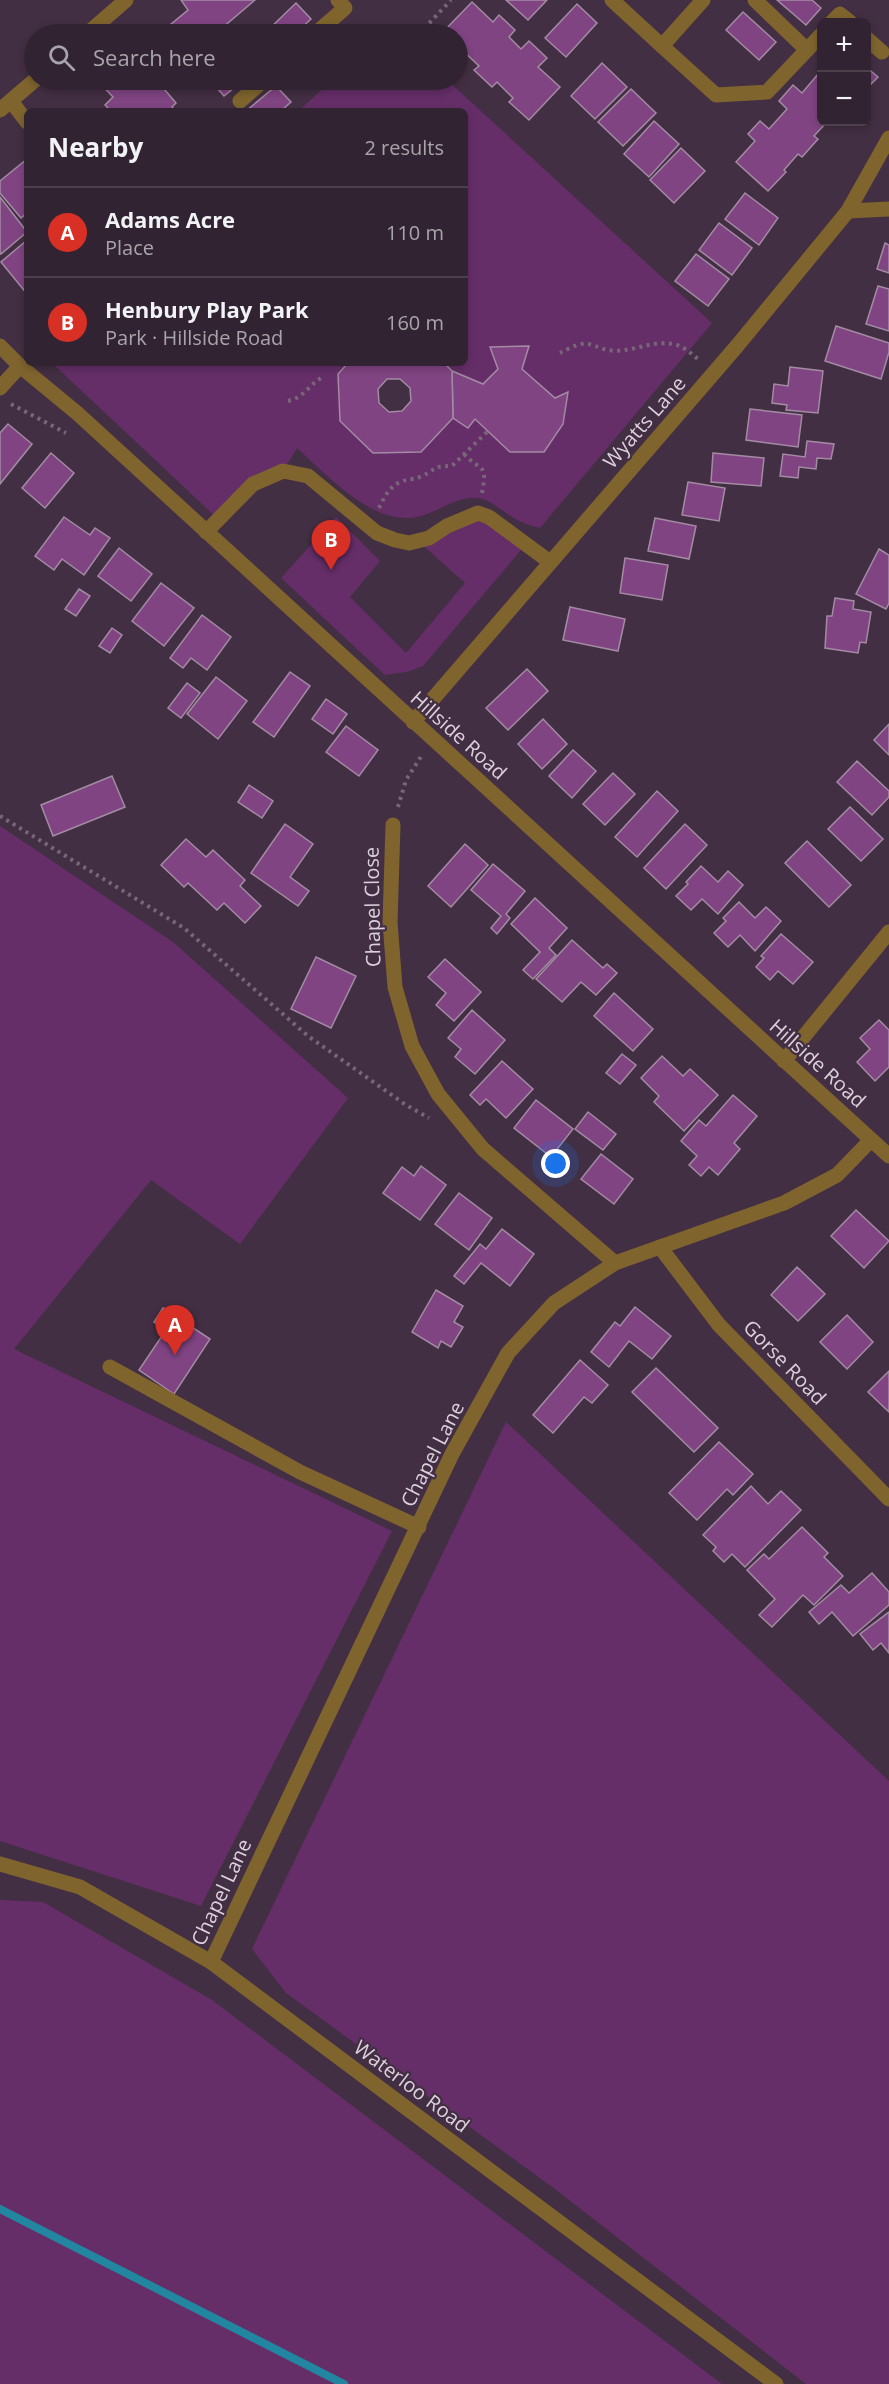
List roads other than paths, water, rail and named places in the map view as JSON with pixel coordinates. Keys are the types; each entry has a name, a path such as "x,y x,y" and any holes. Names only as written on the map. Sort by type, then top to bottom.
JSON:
{"street":[{"path":"98,24 126,0"},
{"path":"327,24 345,8 338,0"},
{"path":"612,0 716,95 767,92 817,39"},
{"path":"662,46 704,0"},
{"path":"755,0 807,50"},
{"path":"871,42 882,52"},
{"path":"24,90 5,106 24,120"},
{"path":"240,101 253,90"},
{"name":"Wyatts Lane","path":"413,722 714,373 848,211 889,138"},
{"path":"848,211 889,209"},
{"name":"Hillside Road","path":"0,346 20,366 77,413 889,1156"},
{"path":"0,388 20,366"},
{"path":"206,532 253,484 283,471 308,476 377,533 395,540 409,543 429,538 447,526 478,513 489,517 550,562"},
{"name":"Chapel Close","path":"393,825 390,922 395,987 412,1046 438,1095 483,1149 615,1263"},
{"path":"784,1061 889,932"},
{"name":"Chapel Lane","path":"211,1962 452,1454 508,1353 555,1303 615,1263 784,1203 837,1175 871,1140"},
{"name":"Gorse Road","path":"660,1246 719,1325 889,1499"},
{"path":"110,1367 300,1472 419,1527"},
{"name":"Waterloo Road","path":"0,1864 80,1887 211,1962 776,2384"}],"waterway":[{"path":"0,2209 344,2384"}],"place":[{"name":"Henbury Play Park","path":"331,570"},
{"name":"Adams Acre","path":"175,1355"}]}
